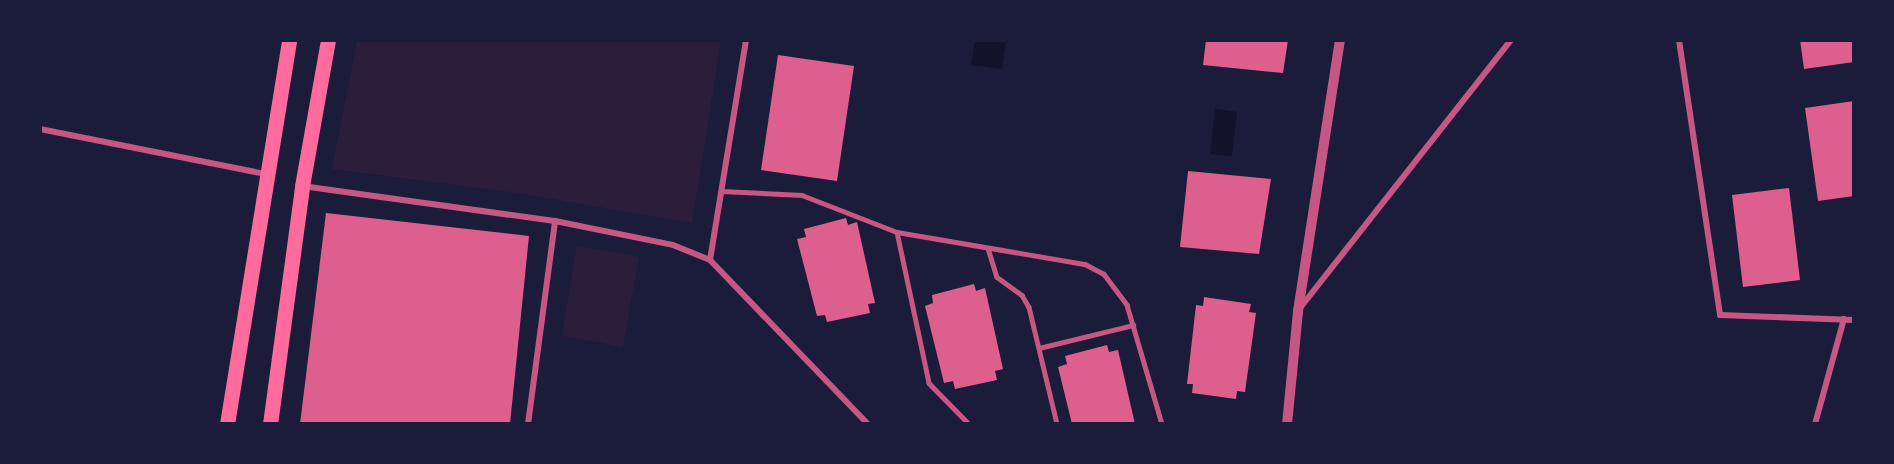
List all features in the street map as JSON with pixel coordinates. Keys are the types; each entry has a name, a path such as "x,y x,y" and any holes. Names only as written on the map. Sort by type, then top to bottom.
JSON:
{"main road":[{"path":"227,423 265,174 289,40"},
{"path":"270,423 302,186 328,40"}],"street":[{"path":"710,260 746,40"},
{"path":"1287,423 1298,310 1340,40"},
{"path":"1298,310 1511,40"},
{"path":"1679,40 1720,315 1854,320"},
{"path":"40,129 265,174"},
{"path":"302,186 555,221 673,245 710,260 868,423"},
{"path":"528,423 555,221"},
{"path":"1815,423 1844,319"}],"lane":[{"path":"721,191 802,195 897,232 1085,264 1104,274 1117,287 1133,325 1162,423"},
{"path":"897,232 929,383 969,423"},
{"path":"988,248 997,277 1022,295 1029,307 1057,423"},
{"path":"1039,348 1133,325"}],"shaded area":[{"path":"357,41 721,41 692,223 518,193 332,169"},
{"path":"975,41 1006,41 1002,69 971,65"},
{"path":"1215,109 1237,112 1232,156 1210,154"},
{"path":"577,246 639,257 623,347 562,336"}],"building":[{"path":"1206,40 1288,40 1283,73 1203,65"},
{"path":"1800,40 1854,40 1854,62 1804,69"},
{"path":"778,55 854,66 837,181 761,170"},
{"path":"1854,101 1854,196 1818,201 1805,108"},
{"path":"1188,171 1271,179 1259,254 1180,247"},
{"path":"1789,188 1800,280 1743,287 1732,195"},
{"path":"326,213 529,236 510,424 300,424"},
{"path":"846,218 848,225 857,222 875,303 868,304 870,313 827,322 825,315 817,316 797,239 806,237 804,229"},
{"path":"974,284 976,291 985,288 1003,369 995,371 997,380 955,389 953,381 944,383 925,306 933,303 932,295"},
{"path":"1204,297 1251,304 1249,312 1256,313 1245,392 1237,391 1236,399 1192,393 1193,384 1187,384 1196,305 1203,306"},
{"path":"1107,345 1109,352 1118,350 1135,424 1072,424 1058,367 1067,364 1065,356"}]}
